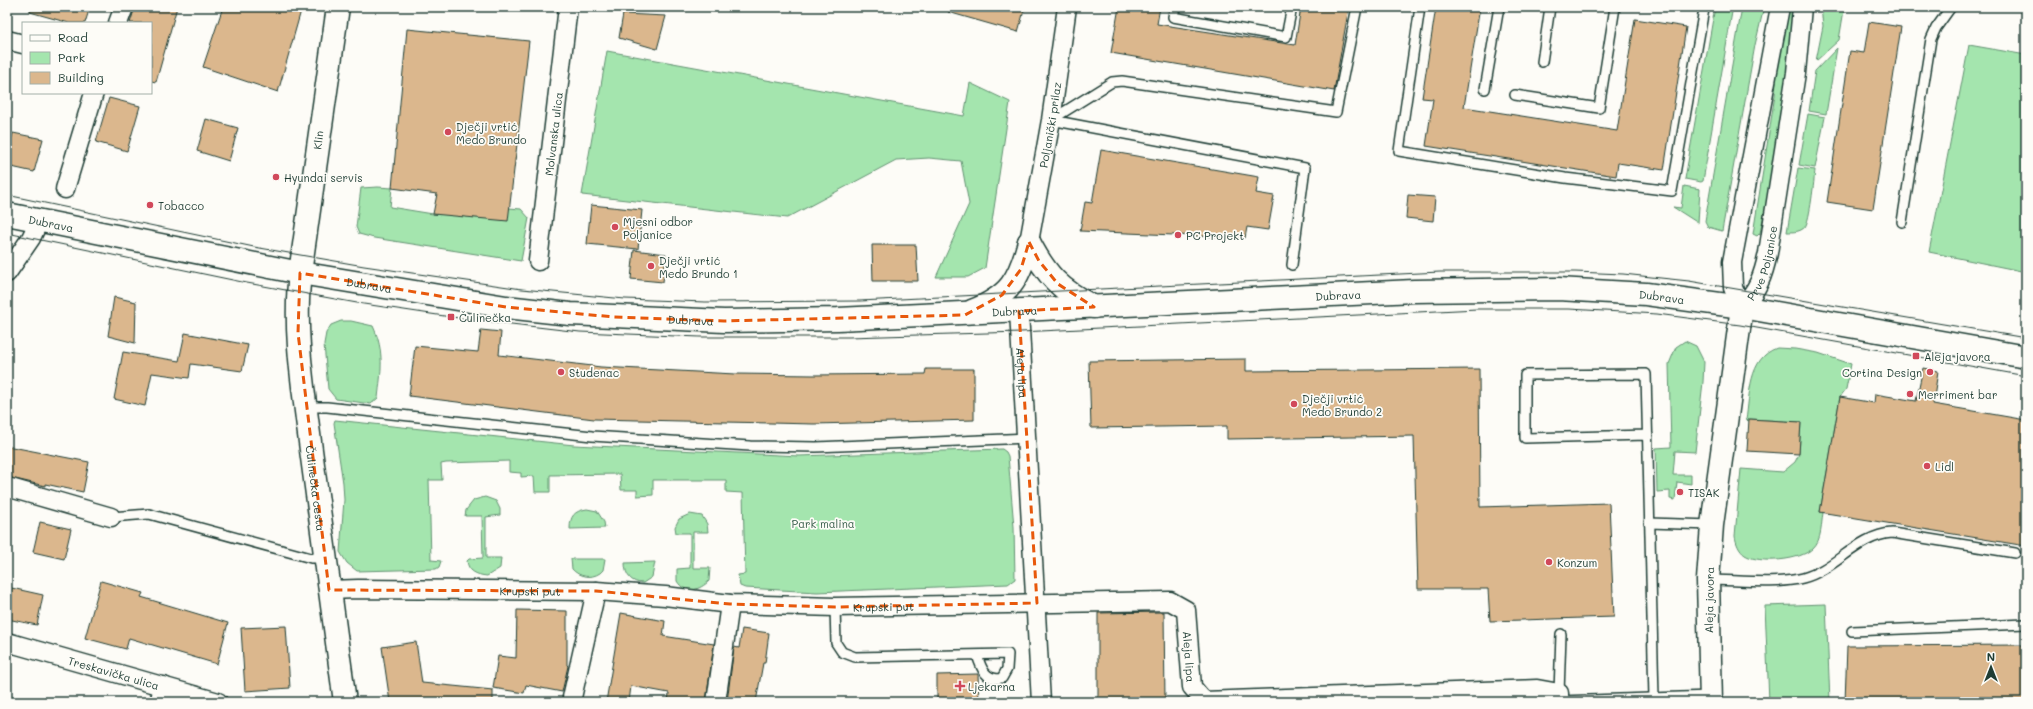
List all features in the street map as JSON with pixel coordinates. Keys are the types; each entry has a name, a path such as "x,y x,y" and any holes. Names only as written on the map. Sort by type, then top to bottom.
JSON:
{"main road":[{"name":"Klin","path":"300,273 338,7"},
{"name":"Dubrava","path":"7,214 300,273 506,307 599,316 724,321 854,319 1420,291 1516,288 1613,291 1742,307 2026,357"},
{"path":"1029,242 1039,261 1066,292 1094,307"},
{"path":"965,314 990,303 1012,285 1021,269 1029,242"},
{"name":"Čulinečka cesta","path":"300,273 298,292 298,326 306,407 324,558 346,702"},
{"name":"Aleja javora","path":"1711,699 1708,580 1712,525 1742,307"}],"street":[{"path":"118,22 124,7"},
{"name":"Molvanska ulica","path":"538,261 568,7"},
{"name":"Poljanički prilaz","path":"1029,242 1051,120 1067,7"},
{"name":"Prve Poljanice","path":"1780,7 1732,262 1733,288 1742,307 1755,292 1762,278 1768,253 1796,72 1802,7"},
{"path":"7,40 22,44"},
{"path":"65,189 94,94"},
{"path":"7,273 30,238 39,221"},
{"name":"Aleja lipa","path":"1019,311 1037,603 1041,702"},
{"path":"7,488 111,517"},
{"name":"Krupski put","path":"329,590 596,591 665,596 730,604 835,608 1037,603"},
{"path":"571,702 596,591"},
{"name":"Aleja lipa","path":"1037,603 1170,601 1186,610 1192,687 1204,701 1537,689 1559,699"},
{"path":"716,702 730,604"},
{"name":"Treskavička ulica","path":"8,645 161,694 218,702"}],"lane":[{"path":"1175,7 1173,17 1286,37 1292,7"},
{"path":"1051,120 1112,82 1122,81 1336,112 1357,7"},
{"path":"1420,7 1399,151 1565,178 1672,191 1704,9"},
{"path":"1485,89 1499,7"},
{"path":"1542,62 1550,7"},
{"path":"1515,94 1599,108 1615,7"},
{"path":"1902,222 1931,39 1936,28 1951,7"},
{"path":"1051,120 1305,168 1292,265"},
{"path":"1648,435 1525,438 1525,375 1646,374 1648,435 1649,523 1654,698"},
{"path":"306,407 327,407 592,436 750,446 816,447 1027,438"},
{"path":"111,517 149,514 311,558 324,558"},
{"path":"1649,523 1712,525"},
{"path":"1708,580 1783,581 1803,578 1825,569 1864,542 1880,534 1892,533 2015,553"},
{"path":"835,608 836,643 842,652 855,657 1008,654 1007,669 1002,678 996,680 989,677 982,670 977,655"},
{"path":"1852,631 2026,624"},
{"path":"1561,634 1559,699 1711,699"}],"highlighted area":[{"path":"1029,242 1039,261 1058,284 1094,307 1019,311 1037,603 835,607 730,604 596,591 329,590 298,333 300,273 506,307 614,317 724,321 965,315 1002,295 1021,269"}],"green space":[{"path":"1715,7 1732,7 1732,12 1703,181 1701,182 1685,179"},
{"path":"1742,7 1764,7 1755,45 1722,231 1708,227 1705,221"},
{"path":"1786,7 1797,7 1791,64 1772,177 1760,233 1757,236 1753,234 1775,95 1778,50"},
{"path":"1821,7 1844,10 1839,40 1816,61 1823,26"},
{"path":"1969,45 2026,55 2026,272 1929,252"},
{"path":"1837,48 1826,114 1809,111 1815,71"},
{"path":"607,51 964,116 970,83 1010,102 985,268 968,277 936,277 969,204 961,161 929,158 896,160 787,218 582,195"},
{"path":"1808,114 1825,117 1815,168 1799,165"},
{"path":"1798,168 1815,170 1810,209 1807,223 1803,229 1794,232 1787,232"},
{"path":"1684,186 1700,189 1698,223 1673,207 1681,208"},
{"path":"361,188 392,188 390,207 433,214 509,208 521,209 529,218 521,261 374,238 359,234 356,227"},
{"path":"341,321 351,321 373,326 377,335 381,353 380,379 378,398 371,404 336,399 328,389 324,344 326,333 331,325"},
{"path":"1685,341 1696,346 1704,362 1703,382 1695,452 1675,451 1673,475 1691,475 1691,484 1677,482 1675,500 1670,499 1670,491 1657,492 1656,448 1671,447 1669,364 1676,347"},
{"path":"1777,348 1818,353 1851,364 1846,389 1840,397 1820,512 1823,513 1821,532 1818,541 1813,548 1799,556 1780,560 1760,560 1745,555 1738,547 1736,541 1735,536 1741,469 1783,472 1795,462 1799,454 1801,422 1746,420 1752,378 1760,360"},
{"name":"Park malina","path":"335,420 574,445 799,456 1002,449 1008,456 1014,527 1015,579 1008,584 817,592 745,588 740,586 738,575 745,574 743,493 726,492 726,480 653,480 653,495 637,496 637,490 621,490 620,474 550,475 550,492 535,492 534,476 521,477 521,473 509,472 509,461 441,464 442,480 429,480 431,560 441,561 439,567 436,569 357,571 347,563 340,552 344,500 334,423"},
{"path":"485,497 496,501 500,509 500,515 486,517 486,558 501,558 500,568 487,576 479,575 473,572 467,561 469,559 483,558 482,516 465,516 466,510 474,500"},
{"path":"587,509 597,511 604,522 605,528 570,529 572,517 579,511"},
{"path":"690,514 702,516 707,524 708,532 693,532 693,568 710,568 709,581 701,587 693,590 684,588 677,581 677,569 690,568 690,533 676,533 675,527 679,519"},
{"path":"571,559 605,559 603,570 600,573 593,576 585,576 578,574 572,569"},
{"path":"655,562 652,577 643,583 632,580 625,567 625,563"},
{"path":"1826,604 1830,702 1769,702 1765,606"}],"building":[{"path":"30,7 90,7 85,22 65,22 30,12"},
{"path":"135,7 177,7 156,82 152,81 152,22 130,22"},
{"path":"223,7 302,7 278,92 203,67"},
{"path":"949,7 1025,7 1018,32 948,12"},
{"path":"1119,7 1160,7 1157,24 1295,45 1301,7 1349,7 1334,91 1111,53"},
{"path":"1436,7 1480,7 1464,107 1617,131 1635,19 1686,27 1664,170 1618,163 1616,176 1426,146 1433,99 1422,98"},
{"path":"623,14 666,16 657,49 619,38"},
{"path":"1869,22 1901,27 1873,209 1827,202 1850,51 1864,53"},
{"name":"Dječji vrtić Medo Brundo","path":"407,29 529,41 508,221 433,214 437,194 392,188"},
{"path":"109,98 140,106 127,151 96,142"},
{"path":"206,119 238,128 229,161 197,151"},
{"path":"13,133 43,139 34,172 7,166 7,155"},
{"path":"1101,150 1259,177 1256,193 1274,196 1268,230 1247,227 1245,238 1080,231 1085,202 1092,203"},
{"path":"1408,195 1435,197 1433,221 1406,218"},
{"name":"Mjesni odbor Poljanice","path":"591,205 642,210 638,249 587,244"},
{"path":"872,245 916,245 918,281 873,281"},
{"path":"634,250 666,254 663,282 631,279"},
{"path":"114,297 136,302 135,343 108,336"},
{"path":"481,330 501,332 499,355 601,367 735,374 813,375 925,374 926,369 974,369 974,420 814,424 594,419 409,396 415,346 478,352"},
{"path":"185,333 248,345 242,371 191,364 189,378 152,373 145,406 114,399 123,352 179,361"},
{"path":"1246,359 1246,371 1479,369 1480,507 1609,503 1614,617 1490,621 1488,589 1418,589 1414,436 1227,439 1227,426 1091,428 1089,361"},
{"name":"Lidl","path":"1923,368 1938,371 1933,404 2026,420 2026,546 1820,512 1840,397 1874,403 1875,394 1916,401"},
{"path":"1749,419 1801,422 1799,454 1747,451"},
{"path":"7,446 89,462 83,492 45,484 45,486 7,477"},
{"path":"40,522 71,529 64,559 33,552"},
{"path":"101,581 143,593 141,597 228,623 217,664 129,638 126,649 85,638"},
{"path":"7,587 43,595 37,625 7,619"},
{"path":"517,610 567,611 568,666 562,692 526,685 524,693 493,688 498,656 516,658"},
{"path":"1164,612 1165,702 1098,702 1098,613"},
{"path":"621,613 665,621 663,636 714,644 706,702 668,702 669,693 631,686 629,702 606,702"},
{"path":"286,626 290,688 245,691 241,628"},
{"path":"742,629 769,633 765,663 763,663 756,702 727,702 734,647 739,648"},
{"path":"416,642 422,683 493,690 493,702 390,702 382,647"},
{"path":"2026,645 2026,702 1845,702 1847,646"},
{"path":"978,674 979,702 937,702 937,675"}],"tram line":[{"path":"7,195 254,247 364,266 522,289 625,299 705,302 860,301 1440,272 1575,272 1623,274 1689,281 2026,338"},
{"path":"7,233 247,283 357,303 451,317 580,332 700,337 849,337 1021,332 1477,309 1569,309 1657,314 1740,325 2026,376"}],"place":[{"name":"Dječji vrtić Medo Brundo","path":"448,132"},
{"name":"Hyundai servis","path":"276,177"},
{"name":"Tobacco","path":"150,205"},
{"name":"Mjesni odbor Poljanice","path":"615,227"},
{"name":"PC Projekt","path":"1178,235"},
{"name":"Dječji vrtić Medo Brundo 1","path":"651,266"},
{"name":"Čulinečka","path":"451,317"},
{"name":"Aleja javora","path":"1916,356"},
{"name":"Studenac","path":"561,372"},
{"name":"Cortina Design","path":"1930,372"},
{"name":"Merriment bar","path":"1910,394"},
{"name":"Dječji vrtić Medo Brundo 2","path":"1294,404"},
{"name":"Lidl","path":"1927,466"},
{"name":"TISAK","path":"1680,492"},
{"name":"Konzum","path":"1549,562"},
{"name":"Ljekarna","path":"960,686"}]}
